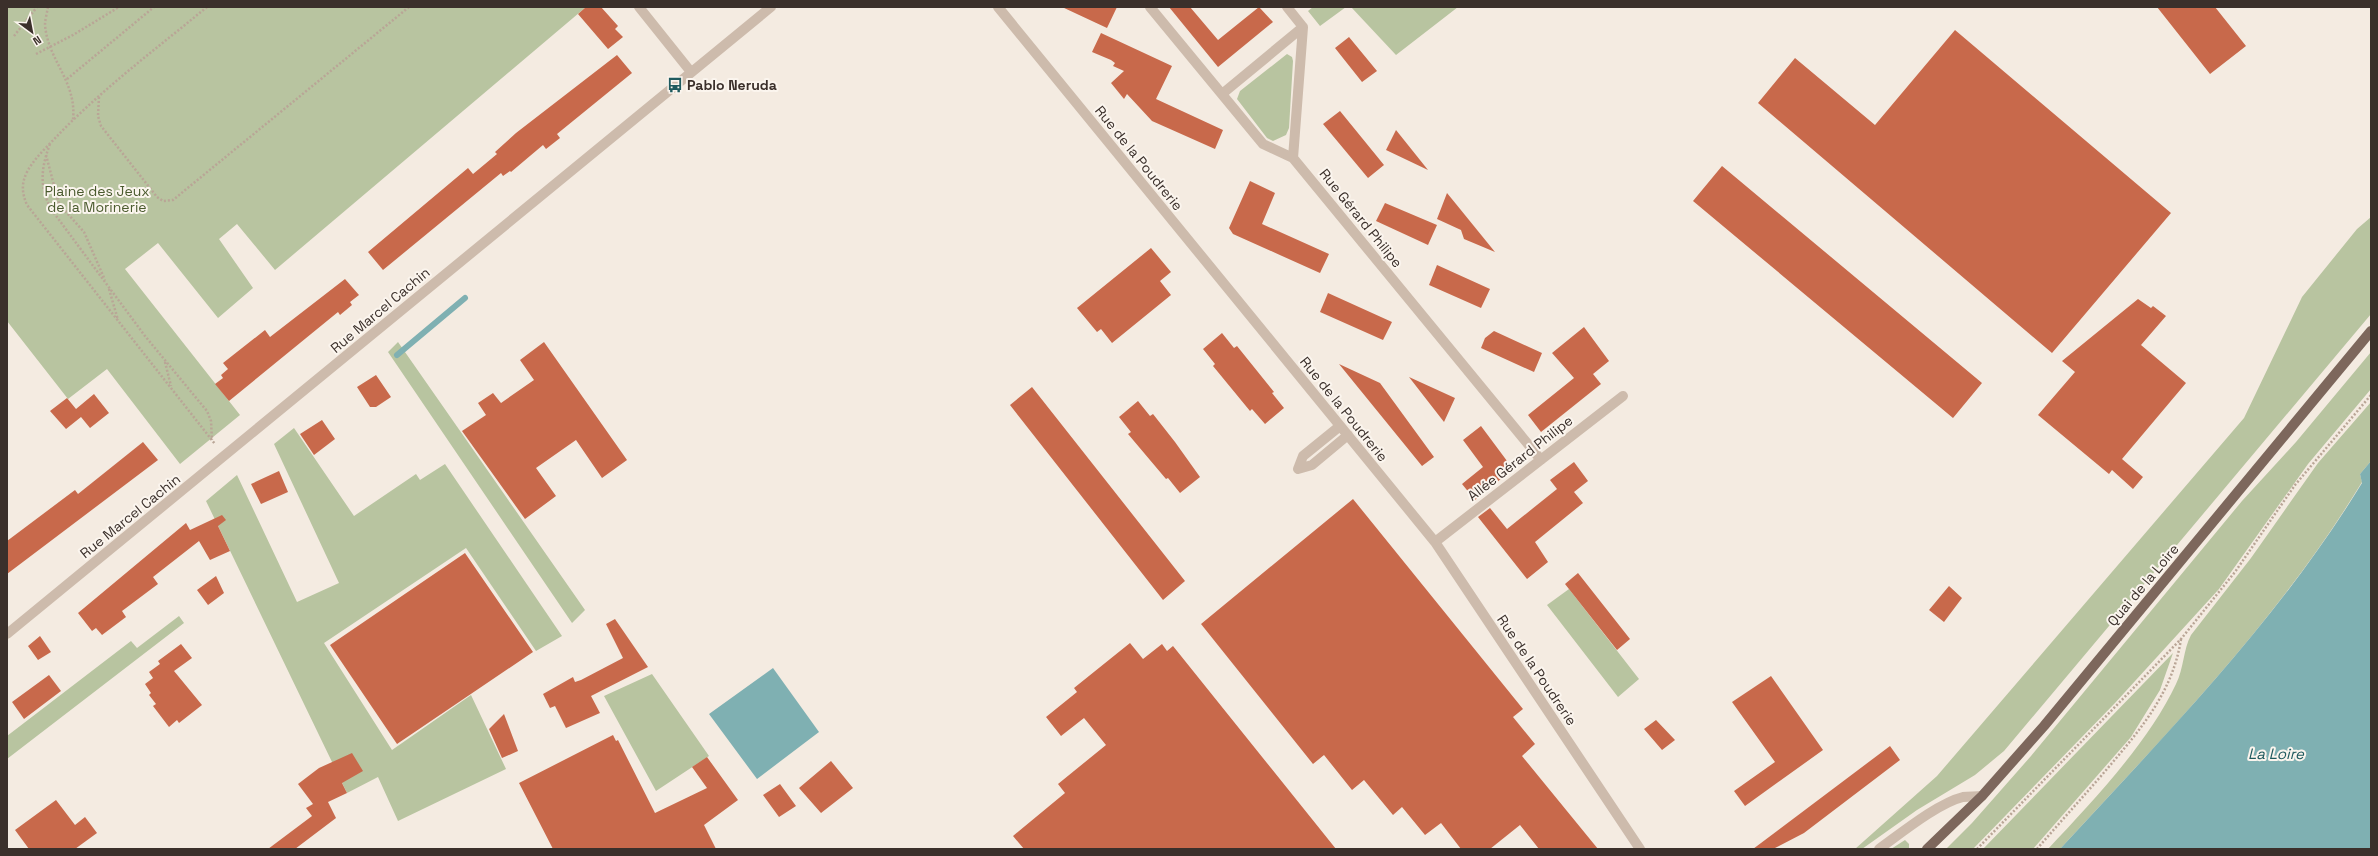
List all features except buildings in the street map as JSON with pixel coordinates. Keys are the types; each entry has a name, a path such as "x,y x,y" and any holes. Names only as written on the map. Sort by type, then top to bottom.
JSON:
{"main road":[{"name":"Quai de la Loire","path":"1927,849 1982,796 2044,726 2371,331"}],"street":[{"path":"639,7 691,72"},
{"name":"Rue Marcel Cachin","path":"7,634 225,457 771,7"},
{"name":"Rue de la Poudrerie","path":"998,7 1435,542 1640,849"},
{"name":"Rue Gérard Philipe","path":"1150,7 1263,144 1293,158 1541,460"},
{"path":"1287,7 1304,27 1293,158"},
{"path":"1222,94 1304,27"},
{"name":"Allée Gérard Philipe","path":"1435,542 1623,396"},
{"path":"1340,426 1304,456 1298,469 1312,465 1348,435"},
{"path":"1878,849 1918,821 1943,806 1962,797 1982,796"}],"path":[{"path":"14,36 37,7"},
{"path":"48,7 45,24 51,47 67,79 74,107 72,121"},
{"path":"36,54 51,47 119,7"},
{"path":"67,79 154,7"},
{"path":"206,7 99,96 51,142 35,160 27,173 22,194 27,204 225,457"},
{"path":"99,96 98,116 101,126 157,197 163,201 173,200 409,7"},
{"path":"51,142 46,154 42,174 45,198 67,232 165,362 207,411 211,421 212,440"},
{"path":"46,154 59,204 84,232 107,284 118,321"},
{"path":"165,362 171,388"},
{"path":"1977,849 2181,639 2235,572 2295,485 2371,395"},
{"path":"2037,849 2139,730 2157,706 2172,675 2181,639"}],"green space":[{"name":"Plaine des Jeux de la Morinerie","path":"7,7 586,7 275,270 237,224 219,239 253,288 218,318 158,243 125,269 240,415 180,464 107,369 68,399 7,321"},
{"path":"1313,7 1346,7 1320,26 1308,11"},
{"path":"1351,7 1458,7 1396,55"},
{"path":"1287,54 1292,57 1293,61 1289,128 1286,135 1273,141 1267,138 1237,99 1240,91"},
{"path":"2371,217 2371,314 2004,751 1975,775 1917,810 1862,849 1855,849 1937,776 2244,418 2302,297 2357,229"},
{"path":"398,342 585,610 572,623 388,352"},
{"path":"2371,352 2371,389 2308,464 2219,589 2115,703 1973,849 1946,849 1972,823 2031,756 2242,501 2296,442"},
{"path":"2371,402 2371,461 2360,474 2362,482 2330,532 2295,581 2220,673 2141,762 2060,849 2048,849 2101,791 2151,728 2165,706 2179,678 2186,647 2191,635 2251,558 2318,463"},
{"path":"294,428 354,516 416,474 420,480 445,464 562,636 536,651 466,548 324,643 392,750 471,695 506,769 398,821 378,777 347,793 206,501 237,475 297,602 339,583 274,444"},
{"path":"1569,589 1639,679 1618,697 1547,605"},
{"path":"179,616 184,623 7,759 7,736 131,641 137,648"},
{"path":"2173,653 2160,690 2131,737 2033,849 1983,849"},
{"path":"652,674 709,756 656,791 604,696"},
{"path":"1905,840 1909,844 1909,849 1891,849"}],"water":[{"name":"La Loire","path":"2371,461 2371,849 2060,849 2181,718 2258,628 2330,533 2362,483 2360,474"},
{"path":"773,668 819,732 757,779 709,714"}],"waterway":[{"path":"397,355 465,298"}],"place":[{"name":"Pablo Neruda","path":"675,85"}]}
